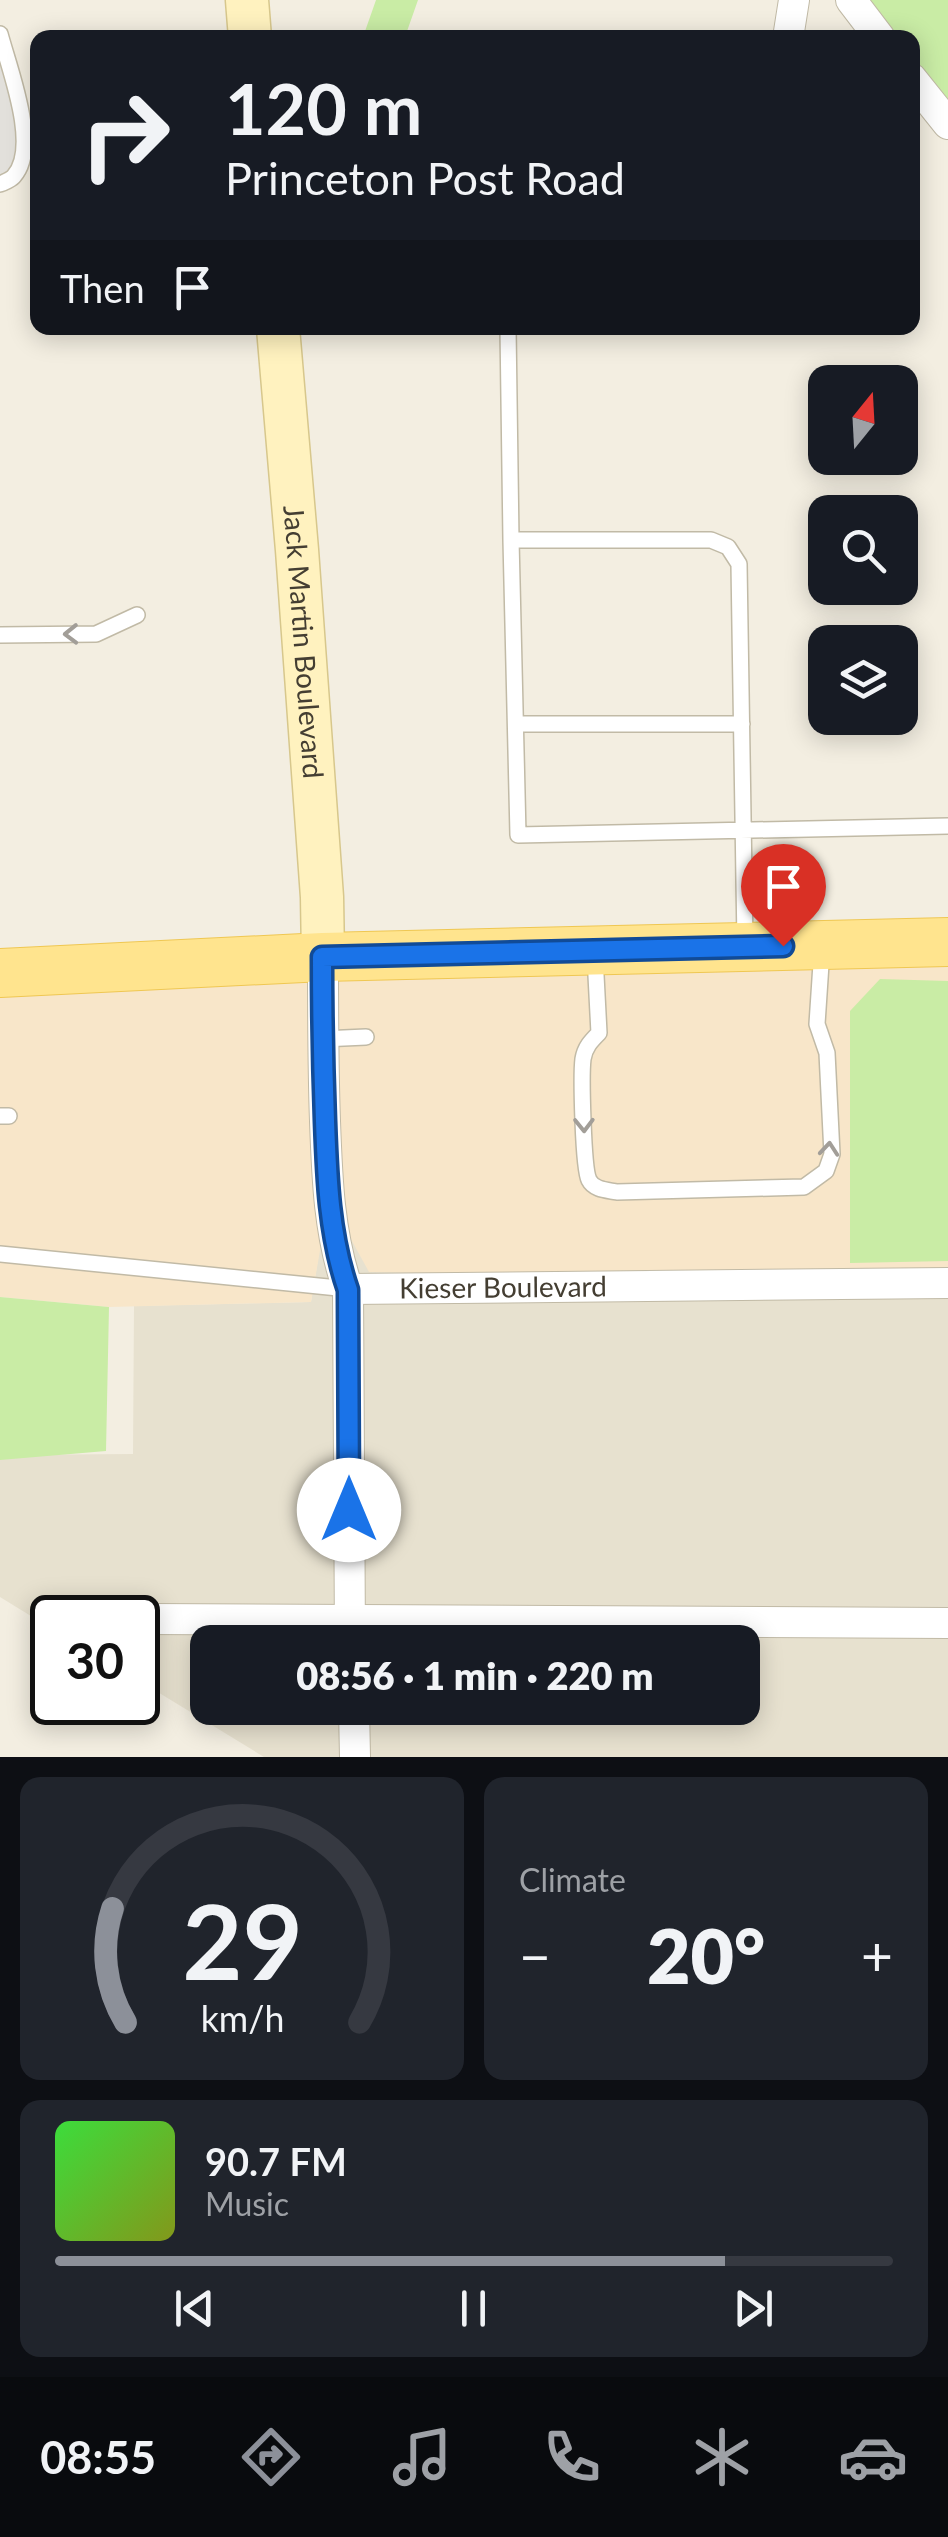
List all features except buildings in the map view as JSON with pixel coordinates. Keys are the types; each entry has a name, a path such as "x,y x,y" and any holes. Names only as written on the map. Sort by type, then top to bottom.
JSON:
{"main road":[{"path":"0,973 322,957 948,942"}],"street":[{"path":"248,0 250,30"},
{"path":"789,30 794,0"},
{"path":"850,0 874,30"},
{"path":"920,89 948,124"},
{"name":"Jack Martin Boulevard","path":"279,335 298,550 322,898 322,957"},
{"path":"322,957 328,1198 348,1290 349,1625"},
{"name":"Kieser Boulevard","path":"348,1290 948,1283"},
{"path":"160,1620 239,1625"},
{"path":"760,1626 948,1623"},
{"path":"354,1725 355,1757"}],"lane":[{"path":"0,34 23,122 23,158 13,178 0,184"},
{"path":"508,335 518,835 948,826"},
{"path":"511,540 711,540 728,547 739,564 744,947"},
{"path":"0,635 96,634 138,614"},
{"path":"516,724 742,724"},
{"path":"595,950 599,1033 589,1042 583,1058 588,1179 598,1188 617,1192 804,1188 826,1171 832,1154 828,1052 817,1024 822,945"},
{"path":"322,1039 366,1037"},
{"name":"Kieser Boulevard","path":"0,1254 348,1290"}],"shaded area":[{"path":"0,34 23,157 0,184"},
{"path":"948,942 948,1280 369,1272 329,1199 311,1302 109,1307 0,1297 0,965"},
{"path":"328,1198 948,1280 948,1757 264,1757 212,1725 760,1725 760,1625 190,1625 190,1712 160,1693 160,1595 30,1595 30,1615 0,1597 0,1455 133,1454 134,1306 311,1302"}],"green space":[{"path":"376,0 418,0 407,30 365,30"},
{"path":"859,0 948,0 948,116 920,79 920,30 883,30"},
{"path":"880,979 948,981 948,1261 850,1263 850,1011"},
{"path":"0,1297 109,1307 106,1451 0,1460"}],"route":[{"path":"349,1510 348,1290 328,1198 322,957 783,946"}]}
